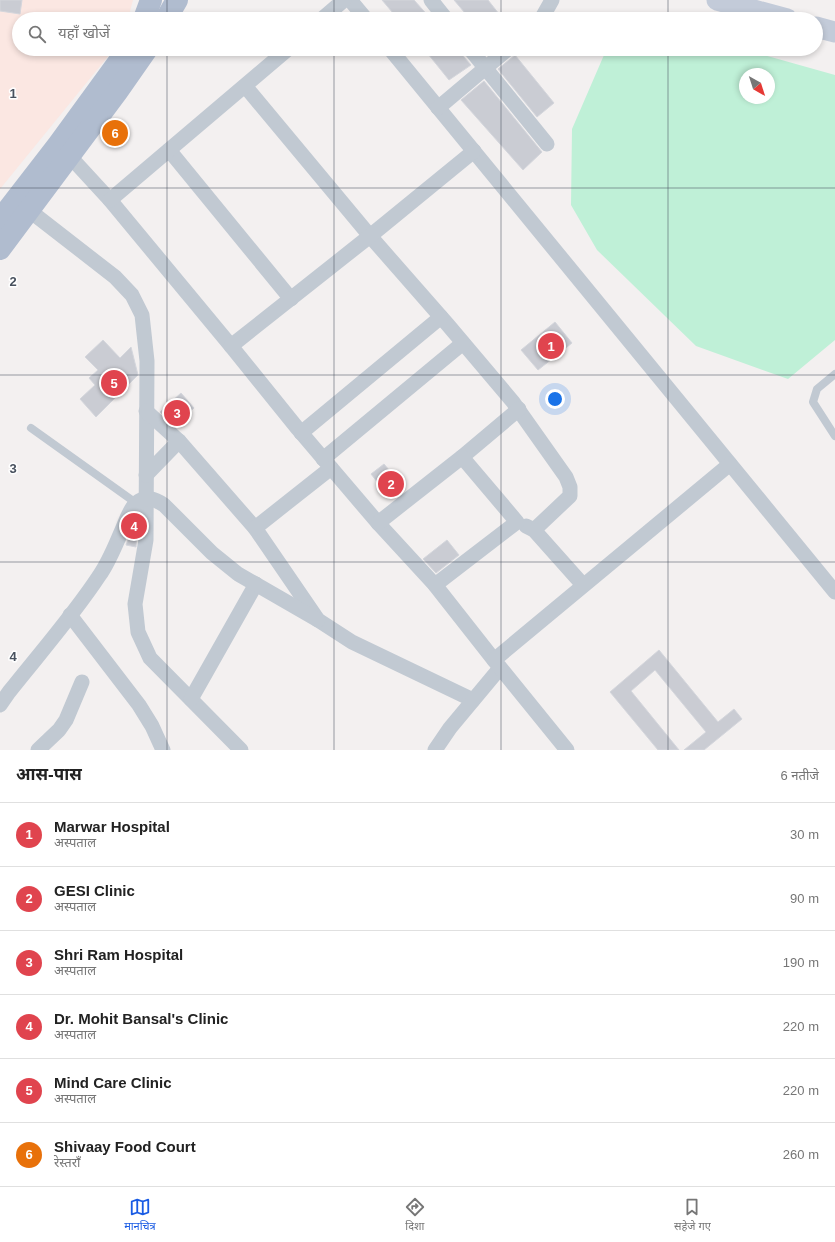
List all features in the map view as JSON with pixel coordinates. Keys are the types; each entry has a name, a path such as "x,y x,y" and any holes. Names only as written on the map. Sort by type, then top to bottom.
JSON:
{"main road":[{"path":"147,12 151,0"},
{"path":"170,12 177,0"},
{"path":"64,150 124,56"},
{"path":"0,249 12,211 64,150 117,92 142,56"}],"street":[{"path":"330,12 344,0"},
{"path":"350,0 360,12"},
{"path":"431,0 440,12"},
{"path":"545,12 552,0"},
{"path":"717,0 761,12"},
{"path":"823,29 835,32"},
{"path":"110,200 280,56"},
{"path":"396,56 835,591"},
{"path":"476,56 546,144"},
{"path":"438,108 500,56"},
{"path":"245,86 370,236 519,409 566,477 570,487 570,496 534,530"},
{"path":"64,150 110,200 301,433 378,523 435,585 567,750"},
{"path":"169,150 291,299"},
{"path":"231,346 370,236 474,151"},
{"path":"12,211 115,277 132,295 142,315 147,361 146,475 141,500 146,540 135,604 138,632 150,658 241,750"},
{"path":"301,433 441,317"},
{"path":"254,528 463,343"},
{"path":"378,523 462,457 519,409"},
{"path":"146,411 179,441 254,528 318,620"},
{"path":"146,475 179,441"},
{"path":"462,457 518,522 534,530 583,585"},
{"path":"434,750 473,700 497,664 583,585 730,464"},
{"path":"0,704 100,576 110,558 130,512 141,500 156,500 164,505 212,553 238,574 318,620 352,642 473,700"},
{"path":"435,585 518,522"},
{"path":"191,699 256,584"},
{"path":"70,615 139,705 152,726 163,750"},
{"path":"38,750 59,730 66,720 82,682"}],"lane":[{"path":"835,374 817,389 813,402 835,436"},
{"path":"31,428 141,500"}],"shaded area":[{"path":"0,0 133,0 130,12 12,12 12,56 108,56 0,189"}],"green space":[{"path":"604,56 767,56 835,75 835,340 788,379 696,346 597,250 571,205 572,129"}],"building":[{"path":"0,0 22,0 20,12 12,13 0,11"},
{"path":"382,0 414,0 425,12 392,12"},
{"path":"454,0 488,0 497,12 464,12"},
{"path":"430,56 463,56 471,65 449,80"},
{"path":"516,56 554,103 537,117 498,69"},
{"path":"484,81 542,152 523,170 461,100"},
{"path":"555,322 572,343 538,370 521,350"},
{"path":"103,340 120,358 131,347 138,375 96,417 80,399 95,385 89,378 98,370 85,357"},
{"path":"181,393 194,408 175,425 160,412"},
{"path":"384,464 404,488 394,496 381,480 378,483 371,474"},
{"path":"134,525 137,525 136,547 126,545"},
{"path":"447,540 459,555 436,573 423,559"},
{"path":"659,650 718,722 734,709 742,719 704,750 684,750 706,732 655,670 631,691 679,750 658,750 610,692"}],"place":[{"name":"Shivaay Food Court","path":"115,133"},
{"name":"Marwar Hospital","path":"551,346"},
{"name":"Mind Care Clinic","path":"114,383"},
{"name":"Shri Ram Hospital","path":"177,413"},
{"name":"GESI Clinic","path":"391,484"},
{"name":"Dr. Mohit Bansal's Clinic","path":"134,526"}]}
